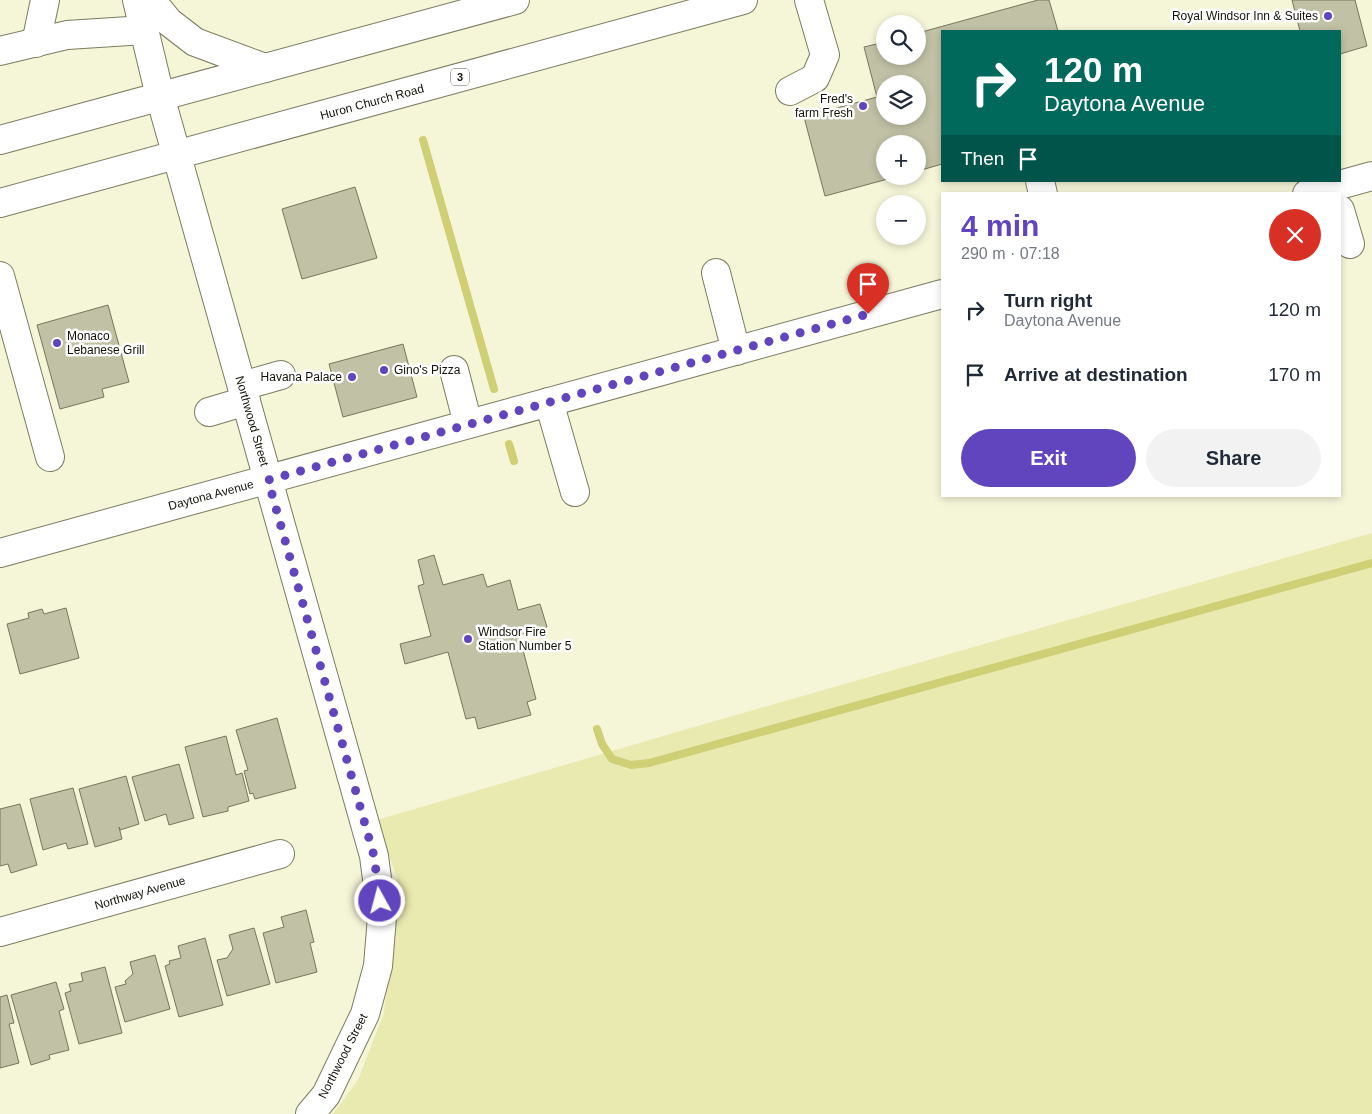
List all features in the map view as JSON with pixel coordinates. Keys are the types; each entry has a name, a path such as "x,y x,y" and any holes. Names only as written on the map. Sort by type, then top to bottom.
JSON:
{"main road":[{"path":"36,43 44,0"},
{"name":"Northwood Street","path":"137,0 160,96 374,856 382,916 378,966 365,1014 326,1095 310,1114"},
{"path":"151,0 169,22 194,42 265,68"},
{"path":"0,140 515,0"},
{"name":"Huron Church Road","path":"0,203 743,0"},
{"path":"790,91 815,78 826,55 809,0"},
{"path":"0,51 67,36 145,30"},
{"path":"1341,194 1372,176"},
{"path":"1341,214 1350,244"},
{"path":"716,273 736,351"},
{"path":"0,276 50,457"},
{"name":"Daytona Avenue","path":"0,553 941,294"},
{"path":"454,370 468,424"},
{"path":"209,412 281,375"},
{"path":"549,402 575,492"},
{"name":"Northway Avenue","path":"0,932 280,854"}],"green space":[{"path":"1372,533 1372,1114 333,1114 358,1080 384,1013 397,878 377,820"}],"building":[{"name":"Fred's farm Fresh","path":"1038,0 1049,0 1058,30 941,30 941,164 926,169 926,135 876,135 876,182 825,196 804,117 876,97 876,125 926,125 926,75 876,75 876,93 864,47 876,44 876,65 926,65 926,31"},
{"name":"Royal Windsor Inn & Suites","path":"1292,0 1355,0 1367,46 1341,54 1341,30 1300,30"},
{"path":"355,187 377,258 302,279 282,209"},
{"path":"108,305 129,382 102,389 104,397 60,409 37,325"},
{"path":"403,344 417,397 343,417 329,364"},
{"name":"Windsor Fire Station Number 5","path":"434,555 443,585 483,574 487,587 510,580 518,610 540,604 547,627 519,635 536,699 527,702 531,715 478,729 475,717 466,719 448,652 405,664 400,644 431,636 418,586 424,584 418,560"},
{"path":"66,608 79,658 20,674 7,624 29,618 28,613 42,609 44,614"},
{"path":"277,718 296,788 255,799 253,793 250,794 244,771 248,770 236,730"},
{"path":"226,736 236,775 242,773 249,801 228,807 228,811 203,817 185,747"},
{"path":"179,764 194,818 169,825 166,814 145,821 132,777"},
{"path":"126,776 139,824 120,830 119,827 122,839 95,847 79,789"},
{"path":"73,788 88,844 68,849 66,843 43,850 30,799"},
{"path":"20,804 37,865 11,873 8,864 0,866 0,809"},
{"path":"306,910 314,942 310,943 317,972 276,983 263,933 284,927 281,917"},
{"path":"254,928 270,984 227,996 217,960 227,958 233,949 229,935"},
{"path":"205,938 223,1005 179,1017 165,966 170,964 169,961 181,958 178,946"},
{"path":"155,955 170,1009 125,1022 115,987 126,984 125,981 133,974 130,962"},
{"path":"105,967 122,1033 79,1044 65,993 71,991 69,984 83,981 81,973"},
{"path":"56,982 64,1009 59,1011 69,1050 49,1055 50,1059 31,1065 11,995"},
{"path":"7,995 14,1023 9,1024 19,1063 0,1068 0,997"}],"waterway":[{"path":"423,140 494,389"},
{"path":"509,444 514,461"},
{"path":"597,729 602,744 612,759 631,765 649,763 1372,563"}],"place":[{"name":"Royal Windsor Inn & Suites","path":"1328,16"},
{"name":"Fred's farm Fresh","path":"863,106"},
{"name":"Monaco Lebanese Grill","path":"57,343"},
{"name":"Gino's Pizza","path":"384,370"},
{"name":"Havana Palace","path":"352,377"},
{"name":"Windsor Fire Station Number 5","path":"468,639"}],"route":[{"path":"380,901 374,856 268,480 868,314"}]}
